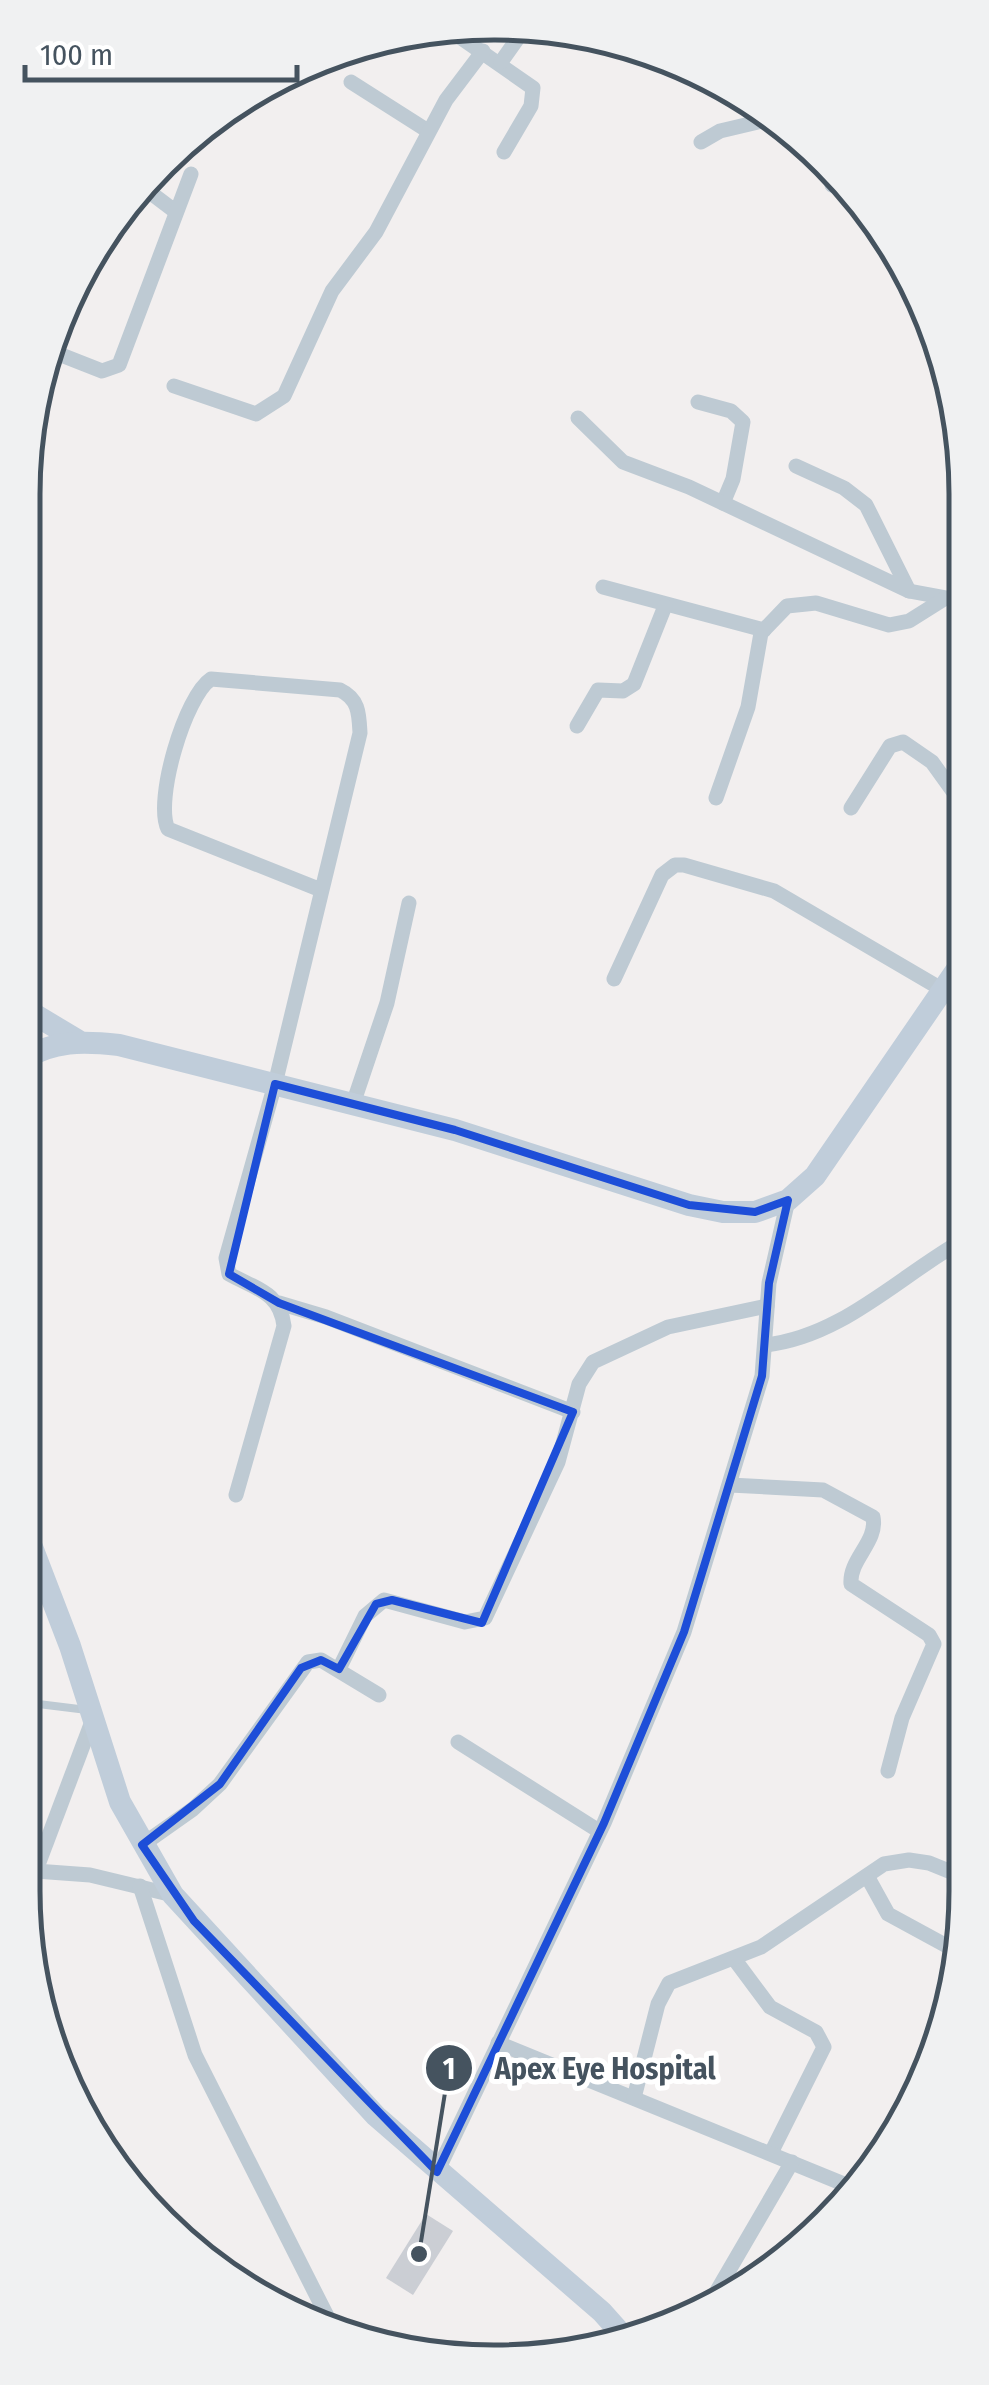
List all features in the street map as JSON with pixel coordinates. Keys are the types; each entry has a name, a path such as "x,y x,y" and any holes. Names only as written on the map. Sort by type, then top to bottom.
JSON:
{"street":[{"path":"468,41 528,80 534,96 504,152"},
{"path":"501,62 516,41"},
{"path":"174,386 256,414 274,406 284,396 332,291 376,232 428,132 483,50"},
{"path":"350,82 428,132"},
{"path":"701,142 720,131 755,123"},
{"path":"62,355 102,371 115,369 191,174"},
{"path":"153,195 176,212"},
{"path":"698,402 731,411 744,422 733,479 723,503"},
{"path":"578,418 623,462 723,503 909,591 949,600"},
{"path":"796,466 844,488 866,505 909,591"},
{"path":"604,587 764,630"},
{"path":"716,798 748,707 753,661 764,630 794,602 816,602 889,625 909,621 944,599"},
{"path":"578,726 591,695 606,688 630,689 634,684 665,606"},
{"path":"321,890 168,829 161,802 193,697 212,679 340,690 350,695 358,707 360,733 275,1084 226,1268 229,1274 272,1295 279,1303 326,1316 573,1412"},
{"path":"851,808 890,746 903,742 932,762 949,785"},
{"path":"614,979 662,875 675,865 684,865 774,891 942,990"},
{"path":"353,1104 388,1003 409,903"},
{"path":"40,1049 77,1040 119,1045 455,1130 689,1205 755,1212 788,1200 815,1176 949,980"},
{"path":"40,1018 77,1040"},
{"path":"437,2172 599,1831 678,1647 756,1403 766,1345 766,1306 788,1200"},
{"path":"766,1345 791,1342 835,1325 949,1250"},
{"path":"236,1495 281,1342 279,1303"},
{"path":"339,1669 365,1616 384,1600 465,1622 485,1618 558,1462 585,1374 593,1362 668,1327 766,1306"},
{"path":"730,1485 822,1490 873,1517 874,1530 850,1572 851,1584 928,1635 934,1644 902,1718 888,1771"},
{"path":"40,1569 93,1714 120,1802 173,1895 376,2116 617,2329"},
{"path":"142,1845 194,1810 220,1784 301,1668 321,1660 379,1695"},
{"path":"40,1843 93,1714"},
{"path":"458,1742 599,1831"},
{"path":"634,2098 658,2004 669,1983 734,1960 806,1919 884,1864 909,1860 949,1873"},
{"path":"40,1872 140,1886 173,1895"},
{"path":"867,1876 888,1914 945,1946"},
{"path":"140,1886 195,2054 325,2312"},
{"path":"734,1960 770,2007 816,2032 824,2048 771,2153"},
{"path":"498,2042 842,2183"},
{"path":"721,2285 792,2162"}],"lane":[{"path":"40,1705 93,1714"}],"highlighted area":[{"path":"275,1084 455,1130 689,1205 755,1212 788,1200 769,1283 762,1376 684,1632 604,1823 437,2172 194,1921 142,1845 220,1784 301,1668 321,1660 339,1669 376,1604 392,1600 482,1623 573,1412 279,1303 229,1274"}],"building":[{"path":"426,2214 453,2231 413,2295 386,2278"}],"place":[{"name":"Apex Eye Hospital","path":"419,2254"}]}
